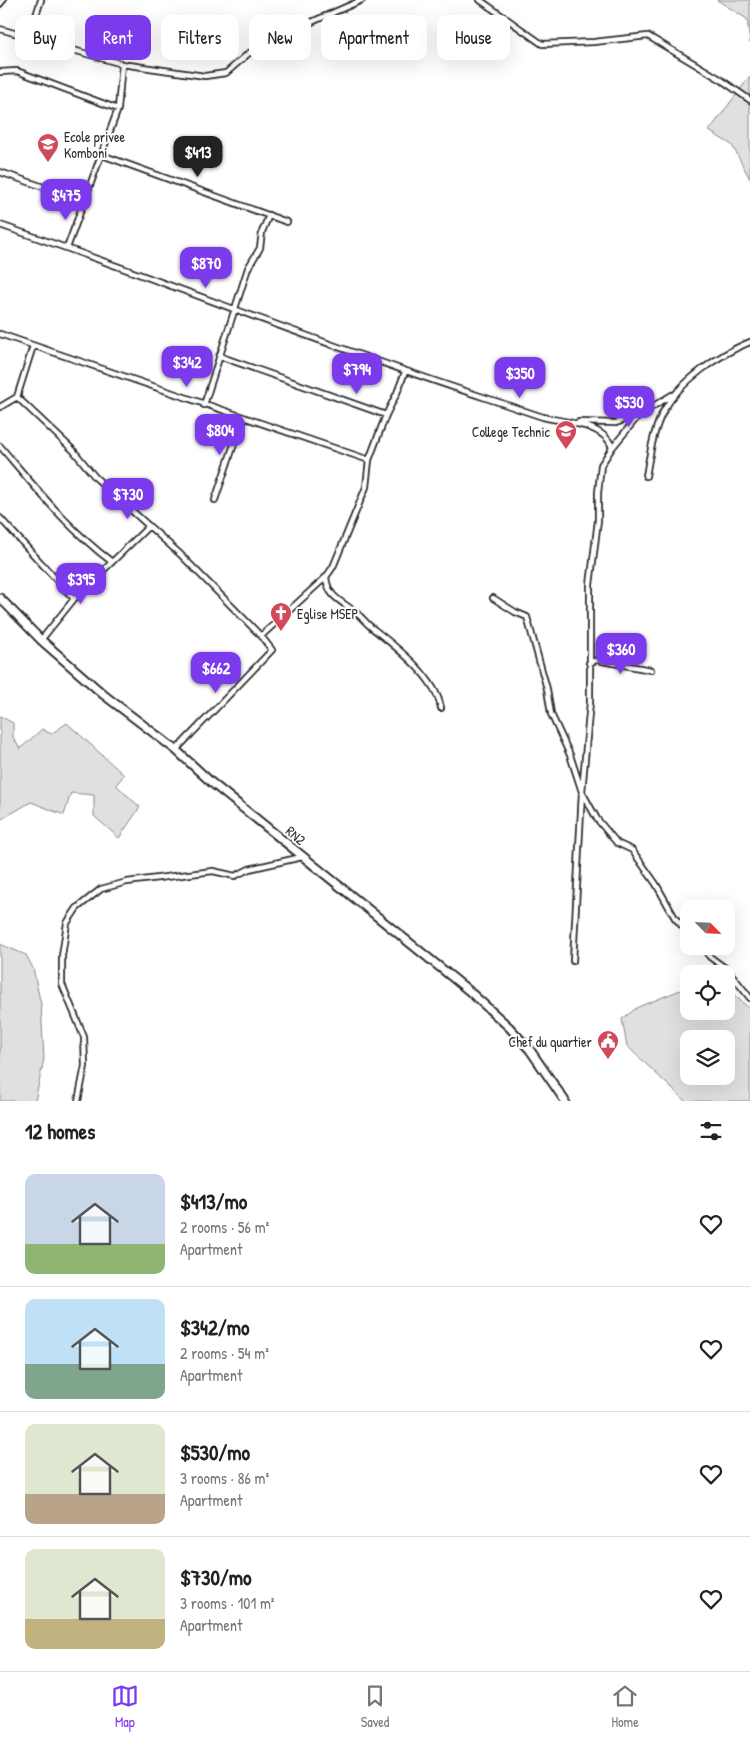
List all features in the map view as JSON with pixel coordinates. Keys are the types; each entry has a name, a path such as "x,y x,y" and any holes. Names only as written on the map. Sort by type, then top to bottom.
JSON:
{"main road":[{"name":"RN2","path":"0,598 41,640 104,695 176,750 212,783 302,857 468,990 509,1027 530,1050 565,1101"}],"street":[{"path":"0,4 3,0"},
{"path":"37,15 41,0"},
{"path":"75,50 122,64 205,76 224,74 255,50 291,31 362,0"},
{"path":"480,0 542,44 594,42 649,36 720,79 750,100"},
{"path":"0,28 15,32"},
{"path":"67,248 118,109 122,64"},
{"path":"0,72 17,71 118,109"},
{"path":"102,155 287,222"},
{"path":"0,172 84,201"},
{"path":"204,405 248,268 260,248 262,232 269,215"},
{"path":"0,225 405,372 543,416 573,422 616,423 640,414 675,394 703,369 736,348 750,342"},
{"path":"0,334 368,460"},
{"path":"0,407 17,397 33,346"},
{"path":"219,356 386,415"},
{"path":"260,636 326,577 333,567 366,487 368,460 405,372"},
{"path":"646,476 652,444 663,412 675,394"},
{"path":"17,397 73,450 101,482 180,554 272,650 176,750"},
{"path":"573,961 582,792 590,702 590,585 598,520 601,465 612,448 640,414"},
{"path":"215,500 243,418"},
{"path":"573,422 600,433 610,442 612,448"},
{"path":"0,446 39,492 90,546 112,562"},
{"path":"0,518 74,599"},
{"path":"41,640 74,599 149,526"},
{"path":"326,577 327,587 337,599 356,612 369,626 408,658 431,684 438,694 441,708"},
{"path":"493,598 514,612 527,617 547,688 551,714 570,755 582,792 597,819 617,843 632,850 656,884 680,924"},
{"path":"589,663 597,660 651,670"},
{"path":"78,1101 85,1066 84,1038 62,987 62,960 66,926 77,908 101,889 127,882 213,871 235,876 249,869 302,857"},
{"path":"708,955 728,970 750,998"}],"shaded area":[{"path":"717,0 750,0 750,43 747,19"},
{"path":"750,76 750,179 732,145 709,131"},
{"path":"0,716 13,723 13,737 20,749 42,729 51,734 67,723 124,775 116,785 140,807 119,838 94,816 94,795 71,793 64,815 31,802 0,820"},
{"path":"0,944 26,955 33,968 41,1005 44,1059 35,1101 0,1101"},
{"path":"680,990 680,1020 735,1020 735,996 750,1009 750,1101 685,1101 627,1046 622,1019 638,1007"}],"place":[{"name":"Ecole privee Komboni","path":"48,163"},
{"name":"College Technic","path":"566,450"},
{"name":"Eglise MSEP","path":"281,632"},
{"name":"Chef du quartier","path":"608,1060"}]}
